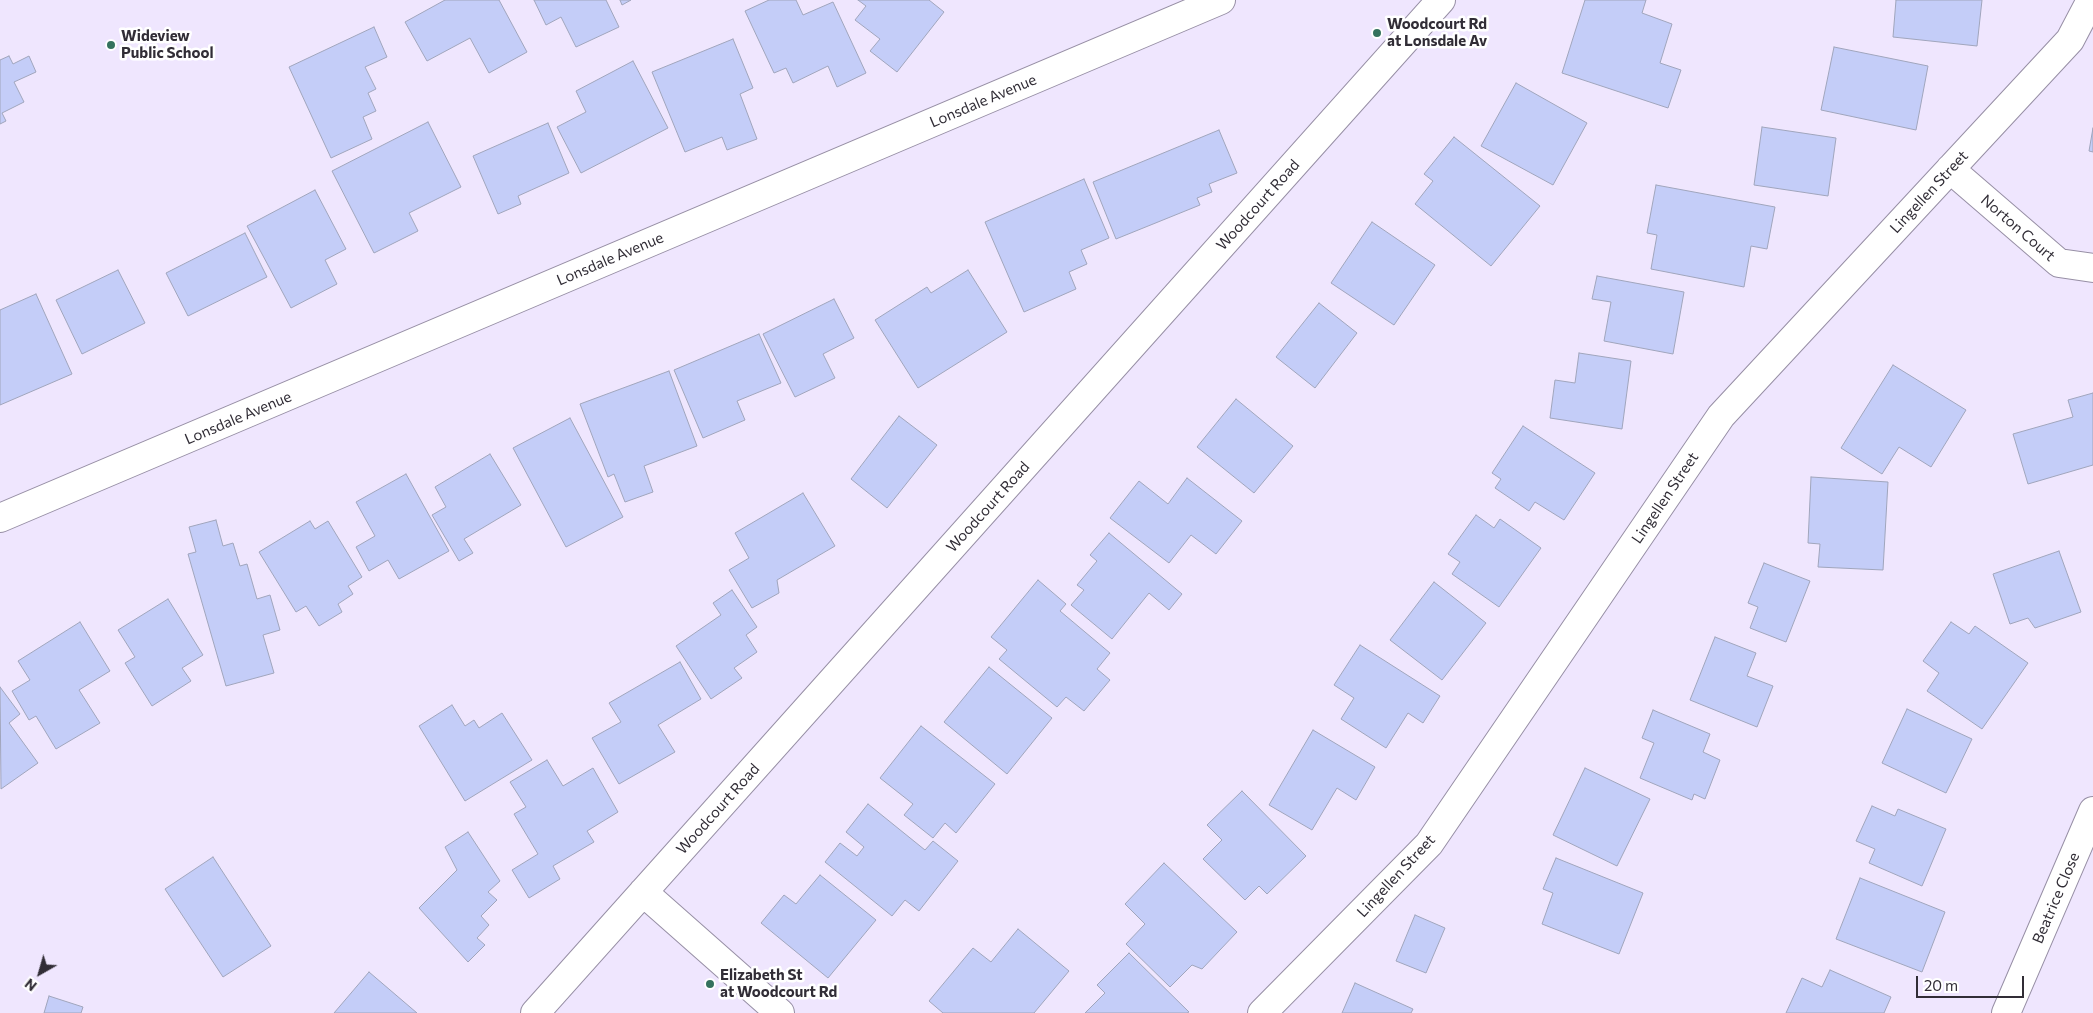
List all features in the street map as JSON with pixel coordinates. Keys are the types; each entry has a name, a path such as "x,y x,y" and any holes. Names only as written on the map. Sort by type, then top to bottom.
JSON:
{"street":[{"name":"Lonsdale Avenue","path":"0,518 1221,0"},
{"path":"1402,44 1415,10 1413,0"},
{"name":"Woodcourt Road","path":"535,1013 1441,0"},
{"name":"Lingellen Street","path":"1262,1013 1429,844 1721,416 2070,40 2091,0"},
{"name":"Norton Court","path":"1950,169 2059,263 2093,268"},
{"name":"Beatrice Close","path":"2006,1013 2093,811"},
{"path":"643,892 780,1013"}],"building":[{"path":"445,0 499,0 527,52 489,73 470,38 427,61 405,22"},
{"path":"534,0 606,0 619,27 576,47 561,17 546,25"},
{"path":"620,0 631,0 622,5"},
{"path":"769,0 796,0 803,15 833,2 866,73 837,87 828,66 793,83 786,68 774,73 745,11"},
{"path":"858,0 929,0 944,12 897,72 870,51 880,39 855,20 866,6"},
{"path":"1585,0 1646,0 1642,13 1672,24 1660,63 1681,70 1668,108 1562,73"},
{"path":"1896,0 1982,0 1977,46 1893,37"},
{"path":"374,27 387,57 365,67 376,89 368,93 376,111 363,117 372,139 331,158 289,67"},
{"path":"733,39 753,88 740,94 757,139 727,150 722,137 685,152 652,72"},
{"path":"1834,47 1928,66 1916,130 1821,110"},
{"path":"9,56 13,64 29,56 36,72 14,82 24,102 2,113 6,121 0,124 0,60"},
{"path":"633,61 668,128 581,173 557,127 586,112 576,91"},
{"path":"1516,83 1587,123 1553,185 1481,146"},
{"path":"428,122 461,187 409,213 418,231 374,253 332,171"},
{"path":"548,123 569,173 518,196 521,204 498,214 473,156"},
{"path":"1762,127 1836,138 1828,196 1754,185"},
{"path":"2093,128 2093,152 2089,151"},
{"path":"1219,130 1237,173 1209,184 1212,192 1197,198 1200,205 1116,239 1093,182"},
{"path":"1454,137 1540,206 1491,266 1415,204 1433,181 1424,174"},
{"path":"1084,179 1109,238 1081,250 1087,264 1069,272 1076,289 1024,312 985,222"},
{"path":"1656,185 1775,207 1767,249 1751,246 1744,287 1651,269 1657,235 1647,233"},
{"path":"315,190 346,249 325,260 337,284 291,308 247,226"},
{"path":"1372,222 1435,265 1394,325 1331,283"},
{"path":"245,233 267,277 188,316 166,273"},
{"path":"118,270 145,323 82,354 56,300"},
{"path":"968,270 1007,332 918,388 875,320 927,287 931,293"},
{"path":"1597,276 1684,292 1673,354 1604,341 1611,302 1592,299"},
{"path":"36,294 72,374 0,405 0,310"},
{"path":"834,299 854,338 823,354 835,378 795,397 763,334"},
{"path":"1319,303 1357,333 1315,388 1276,357"},
{"path":"759,334 781,383 737,401 745,420 703,438 674,370"},
{"path":"1579,353 1631,361 1622,429 1550,418 1555,380 1575,383"},
{"path":"1893,365 1966,410 1931,467 1899,447 1882,474 1841,448"},
{"path":"669,371 697,446 644,466 653,492 625,502 614,474 608,477 580,404"},
{"path":"2093,393 2093,465 2028,484 2013,434 2073,417 2068,400"},
{"path":"1236,399 1293,446 1254,493 1197,447"},
{"path":"899,416 937,445 887,508 851,479"},
{"path":"570,418 623,517 566,547 513,448"},
{"path":"1523,426 1595,473 1564,520 1535,502 1529,511 1495,488 1501,479 1492,473"},
{"path":"490,454 521,505 464,539 473,553 459,561 432,515 446,507 435,487"},
{"path":"406,474 449,551 399,579 388,560 369,571 356,547 375,536 356,502"},
{"path":"1811,477 1888,482 1883,570 1818,567 1820,544 1808,543"},
{"path":"1187,478 1242,521 1216,554 1191,535 1169,563 1110,518 1139,481 1168,504"},
{"path":"803,493 835,546 777,580 779,593 752,608 729,570 749,558 735,533"},
{"path":"1476,515 1494,528 1500,519 1541,548 1499,607 1452,574 1460,562 1448,554"},
{"path":"216,520 223,546 233,543 240,566 247,564 257,599 270,595 280,630 263,635 274,673 226,686 188,554 196,552 189,527"},
{"path":"310,521 315,529 328,521 362,577 348,586 353,594 338,604 342,612 319,626 306,606 296,612 259,552"},
{"path":"1109,533 1182,594 1169,610 1149,593 1112,639 1071,605 1084,590 1077,585 1097,561 1090,555"},
{"path":"2059,551 2081,612 2035,628 2028,618 2010,624 1993,574"},
{"path":"1764,563 1810,581 1786,642 1750,628 1758,607 1748,603"},
{"path":"1038,580 1066,604 1060,611 1110,653 1097,669 1110,680 1084,711 1066,697 1057,707 999,659 1007,650 991,637"},
{"path":"1434,582 1486,623 1442,680 1390,640"},
{"path":"732,590 757,627 746,635 757,652 734,668 742,678 711,699 676,646 721,615 713,603"},
{"path":"168,599 203,655 182,668 191,681 152,706 125,663 135,657 118,630"},
{"path":"80,622 110,671 79,690 100,723 56,749 36,716 29,720 12,691 30,680 18,661"},
{"path":"1951,622 1969,634 1975,626 2028,663 1982,729 1927,691 1939,673 1923,661"},
{"path":"1715,637 1756,653 1747,676 1773,686 1757,727 1690,700"},
{"path":"1360,645 1440,696 1423,723 1408,713 1386,748 1341,719 1354,698 1334,685"},
{"path":"680,662 701,699 658,725 675,752 619,784 592,738 621,722 609,703"},
{"path":"989,667 1052,718 1007,774 944,722"},
{"path":"0,687 20,714 9,723 38,763 1,789"},
{"path":"452,705 465,726 474,720 479,728 502,713 532,760 465,801 419,726"},
{"path":"1907,709 1972,739 1946,793 1882,763"},
{"path":"1653,710 1710,734 1703,752 1720,760 1705,799 1694,794 1692,800 1640,778 1654,743 1642,738"},
{"path":"921,726 995,784 956,833 945,823 933,838 904,815 913,804 880,778"},
{"path":"1313,730 1375,767 1356,800 1337,788 1312,830 1269,805"},
{"path":"547,760 563,786 593,768 618,812 587,831 594,842 553,866 560,879 529,898 512,870 538,854 514,814 526,807 510,782"},
{"path":"1585,768 1650,799 1617,866 1553,835"},
{"path":"1242,791 1306,856 1267,894 1259,886 1245,900 1203,859 1222,840 1207,825"},
{"path":"868,804 925,850 933,841 958,861 919,911 905,900 892,916 825,862 840,843 857,856 864,847 846,832"},
{"path":"1872,806 1895,816 1898,809 1946,829 1922,886 1869,863 1875,849 1856,841"},
{"path":"468,832 500,881 488,892 497,900 481,916 489,925 477,938 485,945 468,962 419,908 457,870 445,847"},
{"path":"213,857 271,946 223,977 165,889"},
{"path":"1556,858 1643,893 1619,954 1542,924 1553,893 1543,889"},
{"path":"1164,863 1237,932 1202,969 1192,965 1170,987 1126,944 1145,924 1125,904"},
{"path":"820,875 876,920 828,978 761,923 784,895 796,904"},
{"path":"1860,878 1945,912 1922,972 1836,939"},
{"path":"1415,915 1445,928 1426,973 1396,961"},
{"path":"1018,929 1069,971 1034,1013 943,1013 929,1001 973,948 991,962"},
{"path":"1129,953 1189,1012 1085,1013 1105,993 1097,985"},
{"path":"1830,970 1891,997 1884,1013 1786,1013 1802,978 1822,987"},
{"path":"369,972 417,1013 334,1013"},
{"path":"1355,983 1413,1009 1411,1013 1342,1013"},
{"path":"49,996 83,1007 81,1013 44,1013"}],"place":[{"name":"Woodcourt Rd at Lonsdale Av","path":"1377,33"},
{"name":"Wideview Public School","path":"111,45"},
{"name":"Elizabeth St at Woodcourt Rd","path":"710,984"}]}
